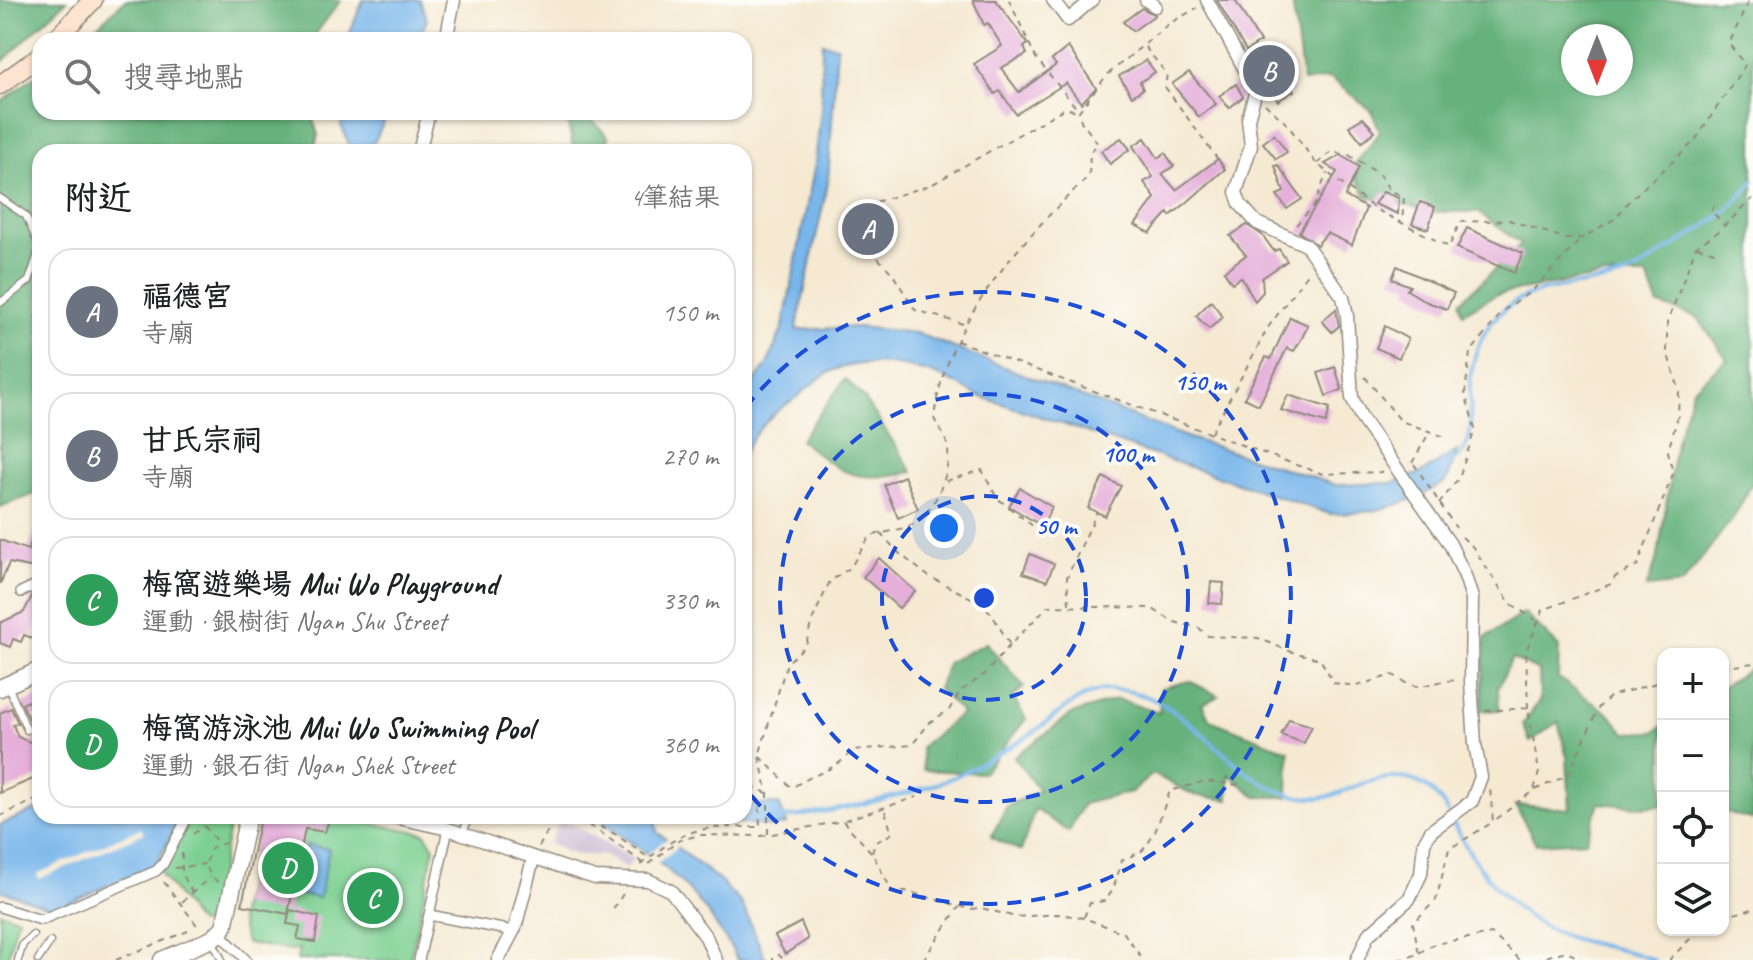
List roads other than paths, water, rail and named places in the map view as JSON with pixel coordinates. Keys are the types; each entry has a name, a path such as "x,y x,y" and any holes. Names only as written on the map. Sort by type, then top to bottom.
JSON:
{"main road":[{"path":"63,32 93,0"},
{"path":"0,85 32,62"}],"street":[{"path":"448,32 454,0"},
{"path":"1053,0 1068,20 1092,0"},
{"path":"1207,0 1256,90 1248,119 1251,146 1238,185 1240,204 1249,217 1306,245 1319,259 1343,297 1352,398 1397,470 1450,544 1472,598 1471,682 1481,777 1472,801 1431,831 1424,843 1421,874 1409,899 1368,935 1357,960"},
{"path":"421,144 427,120"},
{"path":"21,592 32,587"},
{"path":"4,686 32,674"},
{"path":"0,907 41,920 157,870 184,824"},
{"path":"162,960 210,932 228,917 246,824"},
{"path":"426,824 595,878 622,881 646,864 706,937 716,960"},
{"path":"419,960 448,829"},
{"path":"498,960 513,931 533,859"},
{"path":"429,915 513,931"},
{"path":"210,932 246,960"}],"lane":[{"path":"0,198 26,216 32,230"},
{"path":"0,303 29,281 32,272"},
{"path":"4,686 27,730"},
{"path":"462,834 466,824"},
{"path":"210,932 222,960"},
{"path":"18,960 23,944 33,935"},
{"path":"38,960 50,942"}],"water":[{"path":"363,0 420,0 427,20 422,32 350,32"},
{"path":"822,43 837,46 828,182 796,330 857,327 916,333 1186,437 1336,485 1391,483 1421,473 1457,451 1447,481 1391,506 1330,514 976,395 928,372 893,365 857,365 834,370 779,410 752,440 752,385 767,365 783,327 815,164 821,110"},
{"path":"341,120 384,120 371,144 349,144"},
{"path":"779,804 787,824 773,827 748,824 752,824 752,805"},
{"path":"32,811 32,824 177,824 156,865 54,909 0,890 0,825"},
{"path":"604,824 656,824 657,832 720,881 742,904 766,960 737,960 706,910 681,882"},
{"path":"307,845 329,849 319,898 298,894"}],"waterway":[{"path":"1450,464 1459,457 1468,441 1474,361 1486,330 1499,314 1526,296 1541,291 1604,281 1637,270 1722,214 1753,181"},
{"path":"782,818 863,804 942,782 1018,742 1084,696 1105,690 1136,693 1164,705 1262,782 1290,795 1321,798 1370,781 1409,779 1431,790 1448,813"},
{"path":"1452,821 1487,876 1535,921 1575,939 1654,960"}],"place":[{"name":"甘氏宗祠","path":"1269,71"},
{"name":"福德宮","path":"868,229"},
{"name":"梅窩游泳池 Mui Wo Swimming Pool","path":"288,868"},
{"name":"梅窩遊樂場 Mui Wo Playground","path":"373,898"}]}
